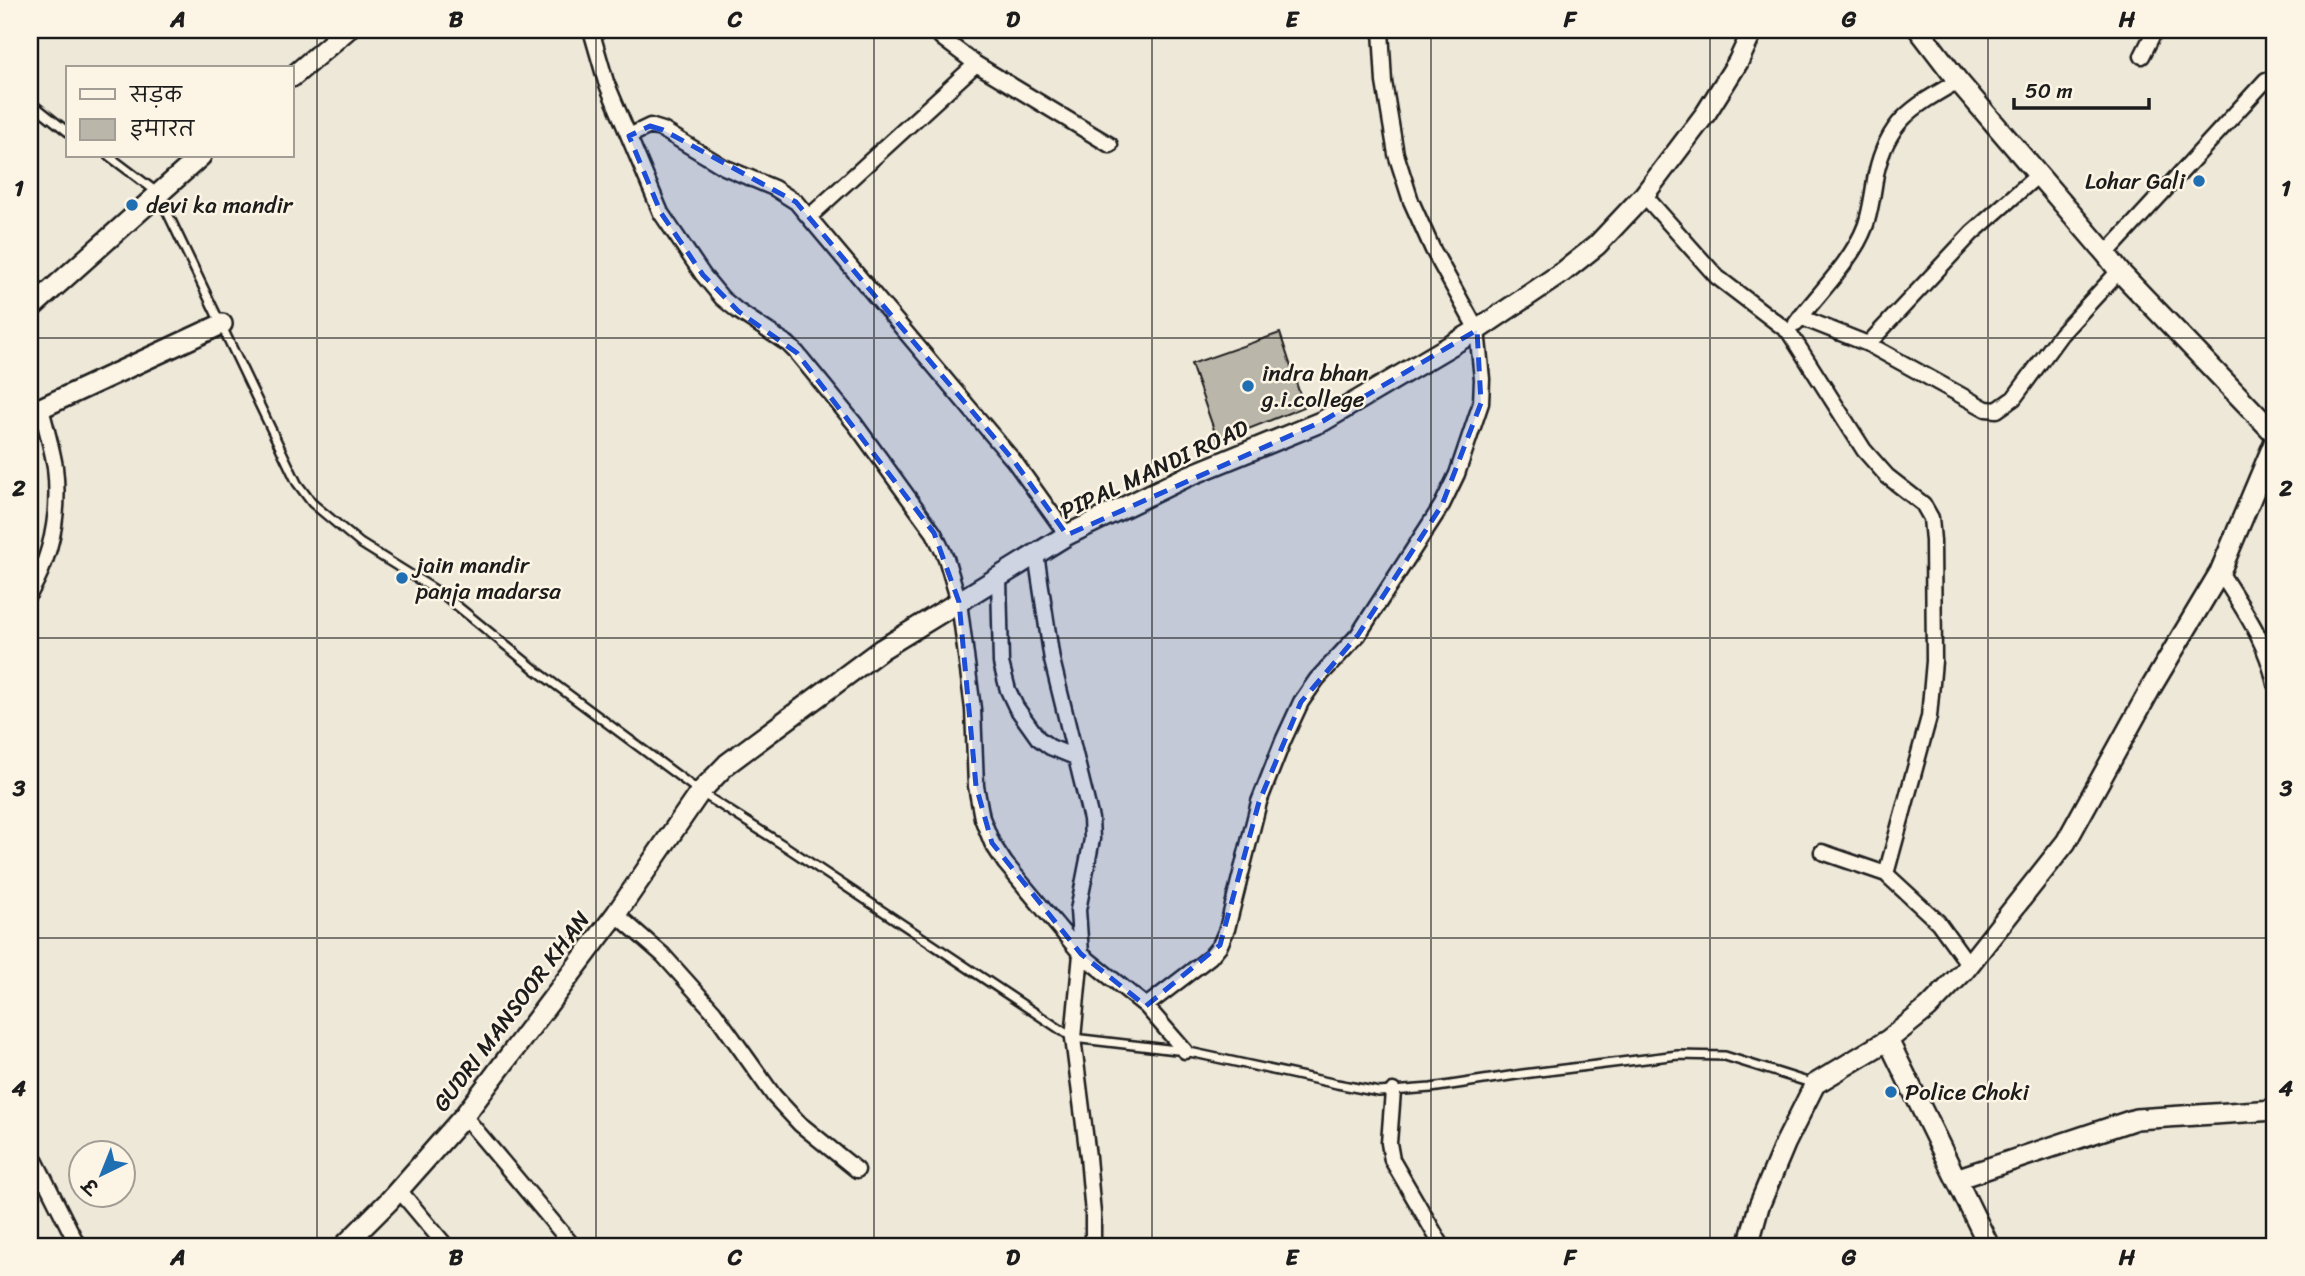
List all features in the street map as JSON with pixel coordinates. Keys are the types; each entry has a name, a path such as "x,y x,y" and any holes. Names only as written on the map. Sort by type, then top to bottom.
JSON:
{"street":[{"path":"294,75 347,30"},
{"path":"591,30 606,82 661,213 697,267 722,298 797,353 855,424 934,533 946,558 959,602 973,709 976,786 982,818 992,843 1005,863 1081,954 1146,1006 1185,1051"},
{"path":"934,30 976,64 1110,145"},
{"path":"1146,1006 1210,957 1220,945 1227,929 1259,802 1301,702 1317,679 1358,635 1442,505 1457,474 1481,403 1482,379 1477,330 1433,250 1411,201 1396,154 1384,82 1381,30"},
{"name":"PIPAL MANDI ROAD","path":"700,792 727,764 882,649 1067,534 1186,477 1323,421 1477,330 1563,272 1597,244 1644,195 1706,113 1738,62 1753,30"},
{"path":"1919,30 1958,81 2119,271 2275,434"},
{"path":"2142,56 2155,30"},
{"path":"809,217 976,64"},
{"path":"2106,254 2266,80 2275,79"},
{"path":"1789,331 1856,247 1866,225 1885,143 1898,123 1927,99 1958,81"},
{"path":"629,136 650,126 663,130 724,167 796,201 1014,461 1067,534"},
{"path":"30,309 199,158"},
{"path":"1868,344 1972,233 2038,176"},
{"path":"1644,195 1717,277 1789,331 1864,450 1887,476 1923,504 1931,518 1934,661 1929,717 1886,874"},
{"path":"1800,317 1868,344 1986,409 1997,410 2014,398 2061,334 2119,271"},
{"path":"30,593 47,560 56,510 55,467 36,410 222,324"},
{"path":"1748,1246 1759,1206 1785,1144 1815,1084 1888,1040 1928,1008 1969,965 2066,842 2152,686 2220,572 2275,440"},
{"path":"1036,554 1052,660 1091,820 1092,839 1078,910 1081,954 1073,1038 1088,1157 1093,1246"},
{"path":"2220,572 2270,658 2275,684"},
{"path":"999,578 1001,663 1008,690 1016,707 1038,738 1050,747 1076,757"},
{"name":"GUDRI MANSOOR KHAN","path":"344,1246 399,1190 464,1116 616,914 700,792"},
{"path":"1822,852 1886,874 1938,922 1969,965"},
{"path":"616,914 663,955 714,1012 774,1096 792,1115 857,1170"},
{"path":"1888,1040 1989,1246"},
{"path":"1393,1091 1389,1143 1392,1160 1441,1246"},
{"path":"1956,1180 2136,1119 2275,1110"},
{"path":"464,1116 573,1246"},
{"path":"30,1150 78,1246"},
{"path":"30,1186 44,1180"},
{"path":"399,1190 446,1246"}],"lane":[{"path":"30,102 66,130"},
{"path":"112,158 158,193 297,482 312,503 360,543 445,596 537,671 700,792 1073,1038 1185,1051 1378,1092 1431,1088 1678,1055 1725,1056 1815,1084"}],"highlighted area":[{"path":"650,126 663,130 796,202 1014,461 1067,535 1323,421 1477,330 1481,403 1442,505 1358,635 1301,702 1259,802 1220,945 1146,1006 1081,954 992,843 976,786 959,602 934,533 797,353 738,311 703,275 661,213 629,136"}],"building":[{"name":"indra bhan g.i.college","path":"1280,333 1304,407 1218,441 1191,364"}],"place":[{"name":"Lohar Gali","path":"2199,181"},
{"name":"devi ka mandir","path":"132,205"},
{"name":"indra bhan g.i.college","path":"1248,386"},
{"name":"jain mandir panja madarsa","path":"402,578"},
{"name":"Police Choki","path":"1891,1092"}]}
